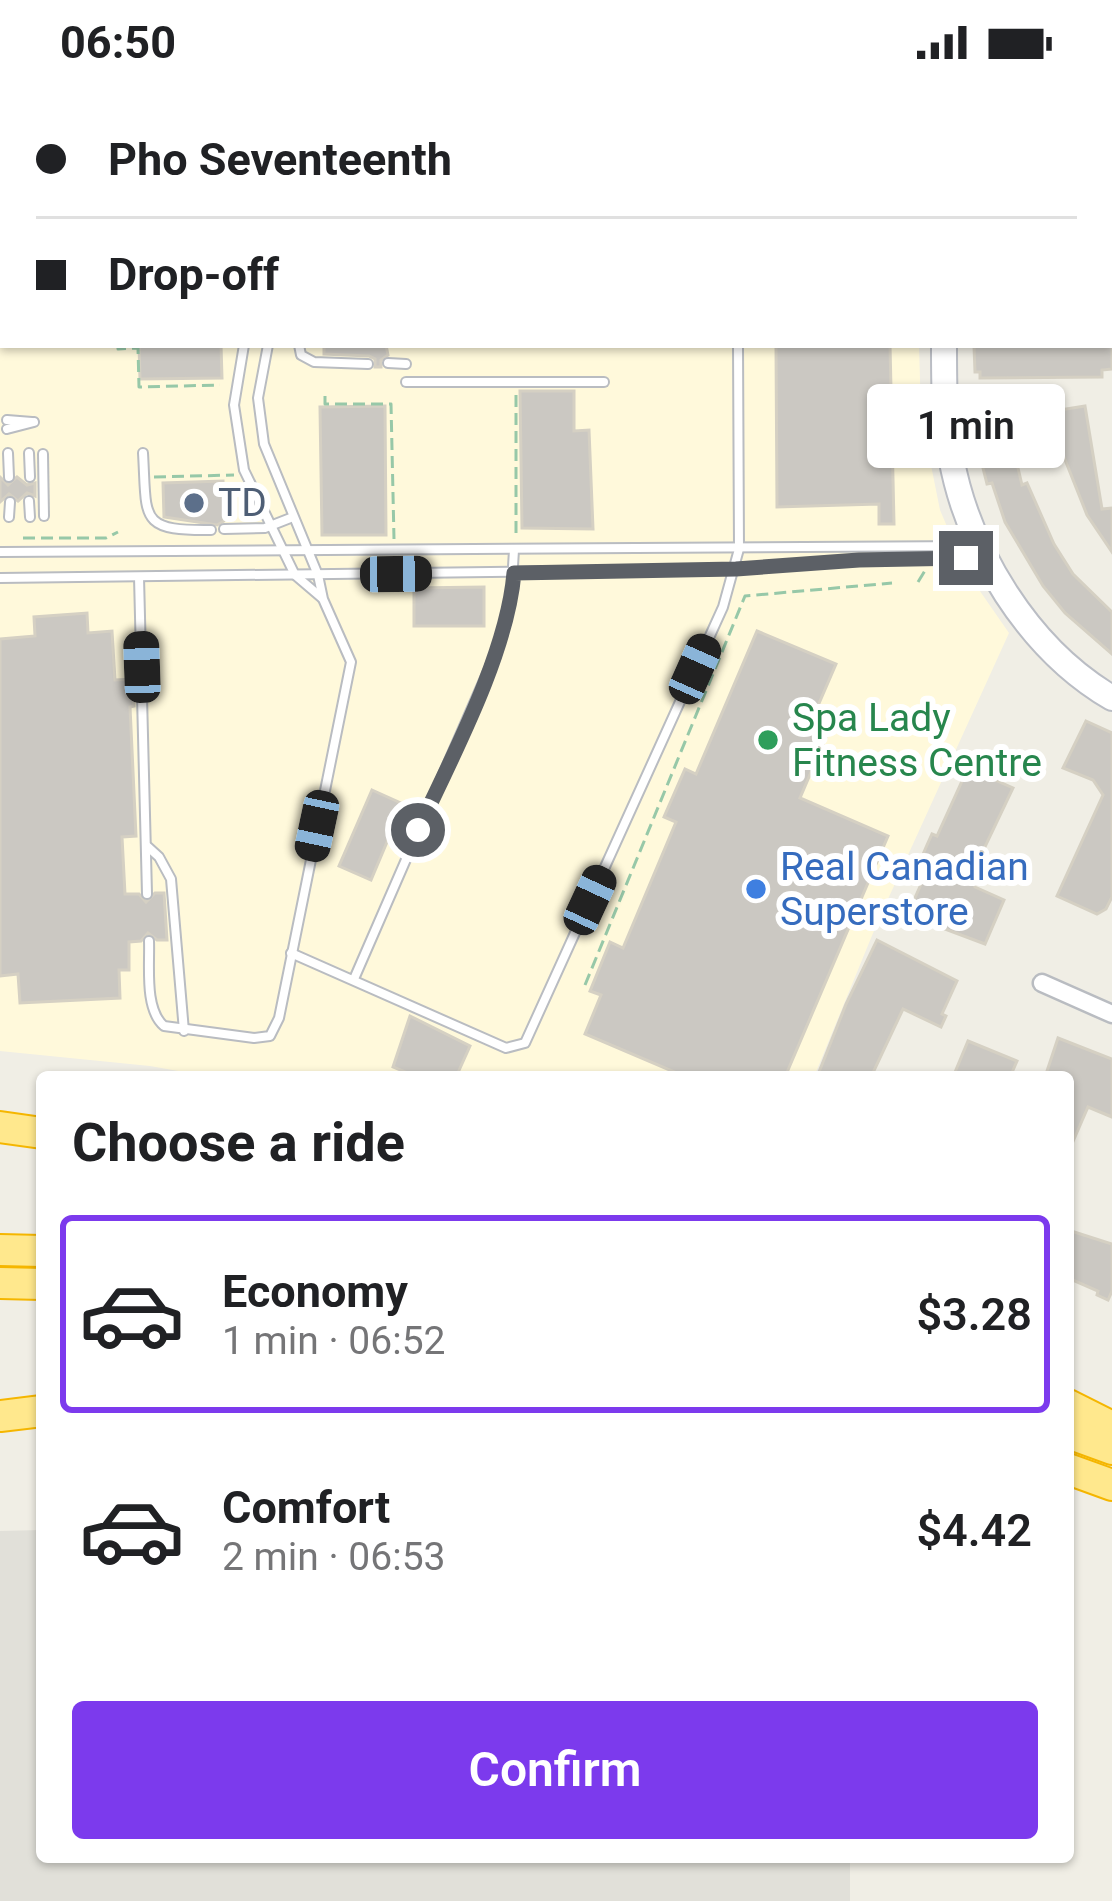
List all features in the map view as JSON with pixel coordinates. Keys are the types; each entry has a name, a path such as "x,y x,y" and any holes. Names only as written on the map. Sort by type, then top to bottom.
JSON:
{"highway":[{"path":"0,1250 36,1252"},
{"path":"0,1283 36,1284"},
{"path":"0,1402 36,1400"},
{"path":"1074,1409 1112,1426"},
{"path":"0,1416 36,1412"},
{"path":"1074,1435 1112,1449"},
{"path":"1074,1470 1112,1485"}],"street":[{"path":"944,348 950,454 961,499 982,551 1040,638 1112,698"},
{"path":"1042,983 1112,1014"}],"lane":[{"path":"243,348 236,380 235,427 244,470 295,575 323,599"},
{"path":"149,940 152,1007 164,1026 270,1036 279,1018 351,662 259,424 267,348"},
{"path":"300,348 301,355 314,362 368,364"},
{"path":"291,952 506,1048 525,1043 718,619 736,569 740,549 738,348"},
{"path":"388,363 406,364"},
{"path":"406,382 604,382"},
{"path":"7,424 34,422"},
{"path":"8,453 9,477"},
{"path":"29,453 30,477"},
{"path":"143,453 147,509 153,521 168,530 211,530"},
{"path":"43,454 44,516"},
{"path":"29,501 30,517"},
{"path":"9,517 10,502"},
{"path":"224,529 272,527 293,517"},
{"path":"354,979 495,655 509,608 515,544"},
{"path":"0,552 307,552 515,544 982,551"},
{"path":"0,578 736,569 982,551"},
{"path":"139,577 147,894"},
{"path":"147,846 171,879 184,1031"}],"path":[{"path":"138,348 139,387 220,385"},
{"path":"508,395 517,394 515,544"},
{"path":"325,396 325,404 391,404 394,541"},
{"path":"152,477 241,475"},
{"path":"23,538 106,538 118,532"},
{"path":"585,985 745,596 892,583"},
{"path":"666,790 674,794"},
{"path":"593,963 600,966"}],"shaded area":[{"path":"0,348 919,348 921,415 940,510 966,571 1009,633 878,921 816,1071 178,1071 0,1051"},
{"path":"36,1530 36,1863 850,1863 850,1901 0,1901 0,1531"}],"building":[{"path":"139,348 221,348 222,378 140,379"},
{"path":"324,348 387,348 388,355 381,367 375,367 375,359 369,356 324,354"},
{"path":"776,348 890,348 894,524 879,524 879,504 777,507"},
{"path":"974,348 1112,348 1112,369 1102,370 1102,377 980,378 980,372 975,372"},
{"path":"520,391 574,391 574,431 589,430 593,529 522,528"},
{"path":"385,406 386,535 322,535 320,407"},
{"path":"1085,406 1102,509 1112,508 1112,552 1087,515 1060,447 1054,416 1061,415 1060,410"},
{"path":"1005,413 1022,485 1027,483 1073,574 1112,612 1112,654 1065,613 1043,586 1005,522 992,483 987,484 980,456 984,455 979,416"},
{"path":"0,477 8,485 17,477 27,485 35,483 35,496 27,493 18,501 9,494 0,502"},
{"name":"TD","path":"223,481 224,521 217,525 164,517 163,483"},
{"path":"484,587 484,626 414,626 414,588"},
{"path":"87,613 88,633 112,631 115,680 133,679 136,836 122,837 125,894 139,894 146,902 155,893 164,893 167,940 148,933 141,941 129,942 129,970 119,970 120,998 20,1003 18,974 0,976 0,639 35,636 34,617"},
{"name":"Real Canadian Superstore","path":"757,631 836,664 814,715 832,723 800,798 888,836 788,1071 672,1071 585,1034 601,995 590,991 610,942 623,948 676,822 664,817 685,769 696,774"},
{"path":"1086,721 1112,733 1112,897 1097,914 1057,896 1103,795 1093,780 1063,768"},
{"path":"968,768 1013,788 971,876 975,887 1004,900 985,944 942,928 944,924 910,909 930,864 921,859 932,834 937,836"},
{"path":"372,790 403,804 371,880 339,866"},
{"path":"877,940 957,981 941,1027 903,1009 874,1071 819,1071"},
{"path":"410,1016 470,1046 459,1071 393,1067"},
{"path":"1058,1038 1112,1059 1112,1117 1088,1107 1074,1139 1074,1071 1047,1071"},
{"path":"968,1041 1017,1061 1013,1071 956,1071"},
{"path":"1074,1232 1112,1244 1108,1300 1097,1295 1098,1291 1074,1281"}],"place":[{"name":"TD","path":"194,503"},
{"name":"Spa Lady Fitness Centre","path":"768,740"},
{"name":"Real Canadian Superstore","path":"756,889"}],"route":[{"path":"418,830 495,655 512,599 514,573 966,558"}]}
